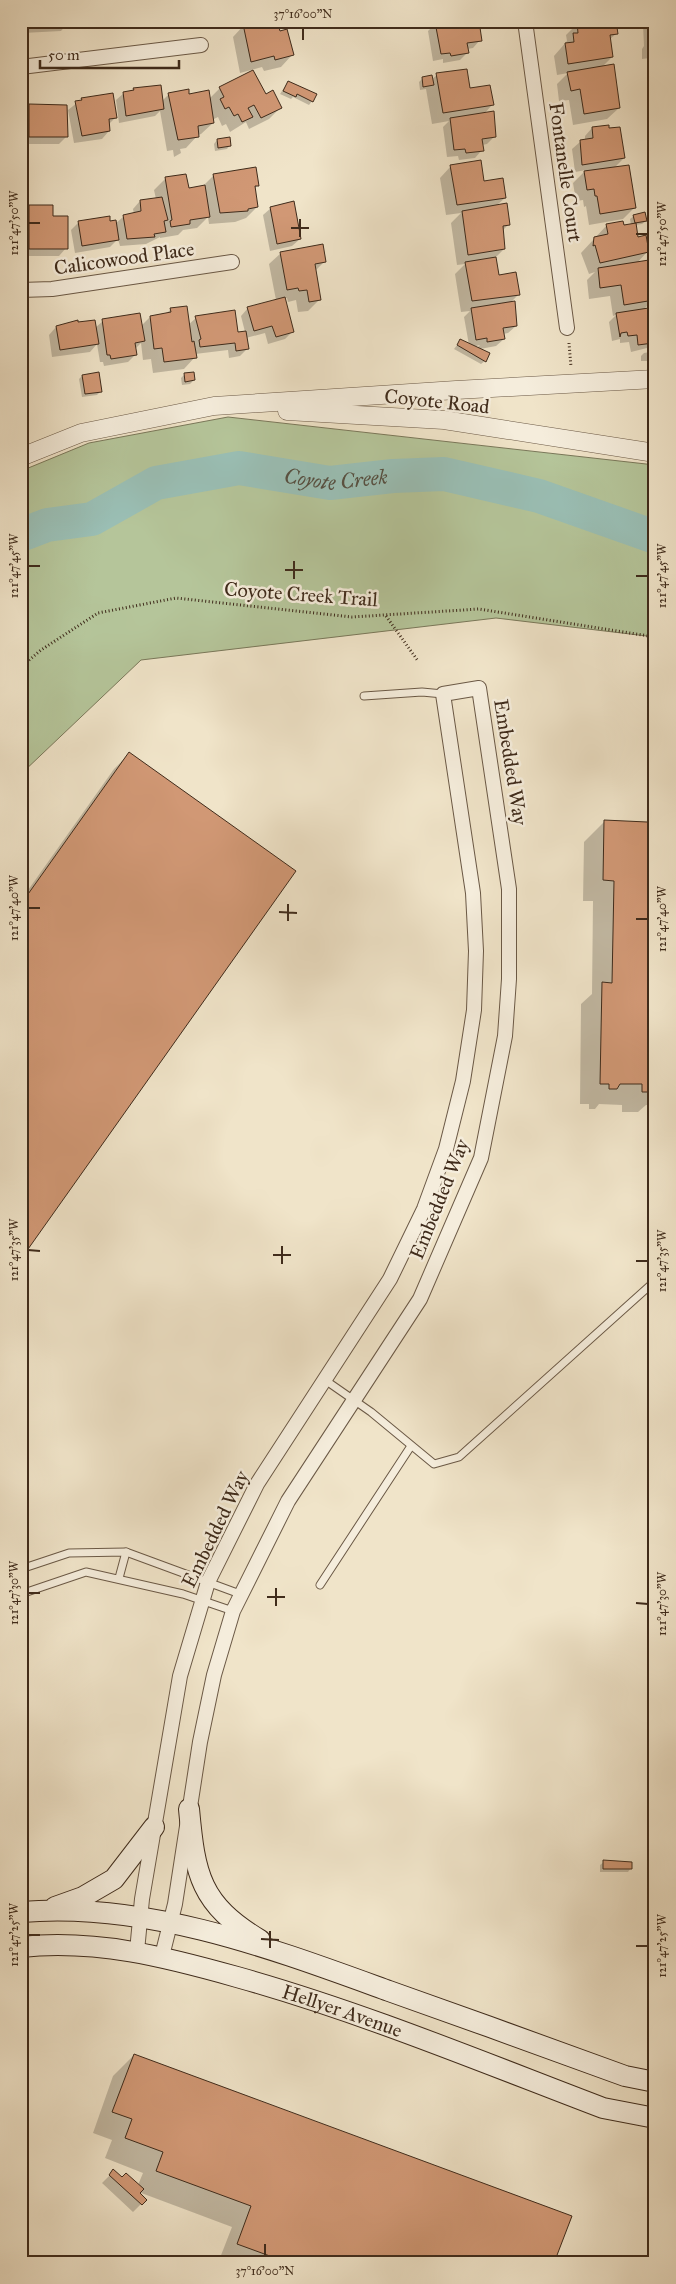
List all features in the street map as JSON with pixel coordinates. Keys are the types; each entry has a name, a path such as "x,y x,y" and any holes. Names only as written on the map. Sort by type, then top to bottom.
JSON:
{"main road":[{"path":"190,1809 193,1852 209,1897 235,1925 284,1954"},
{"path":"46,1910 83,1897 114,1880 154,1827"},
{"name":"Hellyer Avenue","path":"21,1912 46,1910 140,1918 172,1923 284,1954 625,2076 655,2082"},
{"name":"Hellyer Avenue","path":"21,1947 85,1946 137,1951 162,1956 306,1996 603,2108 655,2118"}],"street":[{"name":"Fontanelle Court","path":"525,21 567,328"},
{"path":"21,67 201,45"},
{"name":"Calicowood Place","path":"21,290 52,289 232,262"},
{"name":"Coyote Road","path":"21,457 82,433 214,406 655,379"},
{"name":"Coyote Road","path":"214,406 444,420 655,453"},
{"name":"Embedded Way","path":"137,1951 140,1918 154,1827 180,1676 208,1582 256,1484 390,1278 424,1209 446,1149 463,1081 474,1010 476,951 473,893 443,694 479,688 509,889 509,979 505,1036 481,1158 420,1298 288,1501 233,1611 214,1675 200,1742 172,1923 162,1956"}],"lane":[{"path":"364,696 422,692 443,694"},
{"path":"325,1380 354,1399 434,1464 459,1456 655,1281"},
{"path":"320,1585 412,1446"},
{"path":"120,1578 126,1552"},
{"path":"21,1569 69,1553 126,1552 240,1594"},
{"path":"21,1594 86,1572 120,1578 183,1594 233,1611"}],"path":[{"path":"567,328 573,384"},
{"name":"Coyote Creek Trail","path":"21,667 41,650 98,613 176,598 352,617 479,610 655,637"},
{"path":"386,616 418,661"}],"green space":[{"path":"228,417 655,465 655,637 496,618 141,660 21,774 21,471 89,443"}],"building":[{"path":"30,21 69,21 69,24 31,26"},
{"path":"255,21 269,21 269,23 277,21 280,31 287,29 294,55 275,60 274,56 251,62 243,24"},
{"path":"479,21 482,41 467,43 469,53 451,56 450,53 441,54 435,22"},
{"path":"586,21 616,21 618,34 610,35 613,57 568,64 565,43 574,42 573,33 578,33 577,23"},
{"path":"614,64 620,108 584,114 580,89 571,91 567,72"},
{"path":"467,69 470,88 490,85 494,105 443,113 436,73"},
{"path":"253,70 266,94 273,90 282,108 261,118 254,105 248,108 253,117 242,122 238,114 234,116 229,107 225,109 220,99 224,97 219,87"},
{"path":"432,75 434,85 423,87 422,77"},
{"path":"288,81 317,94 313,102 297,94 296,97 283,91"},
{"path":"161,85 164,109 126,116 123,92 134,90 133,88"},
{"path":"189,89 189,94 209,90 214,123 198,126 199,137 178,140 168,93"},
{"path":"113,93 117,118 109,119 110,131 82,136 75,101 82,100 81,98"},
{"path":"29,104 67,105 68,137 29,137"},
{"path":"494,111 496,137 482,139 484,151 466,153 465,149 454,150 450,118"},
{"path":"609,125 609,128 620,127 625,158 582,165 580,140 593,138 592,127"},
{"path":"230,137 231,146 218,148 217,139"},
{"path":"481,160 484,181 503,178 506,198 457,205 450,165"},
{"path":"629,165 636,208 600,214 594,189 587,190 584,171"},
{"path":"256,167 259,186 255,186 258,207 248,209 248,211 220,213 213,174"},
{"path":"186,174 189,188 205,185 210,217 190,220 190,224 171,227 170,221 172,220 165,177"},
{"path":"162,197 168,220 164,221 166,232 154,234 155,237 127,239 123,215 141,211 140,200"},
{"path":"294,201 301,239 277,244 270,207"},
{"path":"507,203 510,225 503,226 505,249 468,255 462,211"},
{"path":"29,205 53,205 53,216 68,216 68,249 29,249"},
{"path":"645,212 647,221 635,223 633,215"},
{"path":"110,216 110,221 116,220 119,240 82,246 78,221"},
{"path":"623,221 624,225 636,223 638,237 646,235 649,252 600,263 595,245 593,246 594,237 608,234 606,224"},
{"path":"323,244 326,262 315,264 321,300 309,302 307,290 299,291 298,288 287,290 280,252"},
{"path":"496,257 499,275 516,272 520,295 472,301 465,262"},
{"path":"649,260 654,300 624,305 621,285 600,288 598,268"},
{"path":"285,297 294,332 276,337 272,326 254,331 247,307"},
{"path":"515,301 517,326 503,328 505,339 487,342 487,338 476,340 471,308"},
{"path":"187,306 192,342 194,341 197,358 164,362 162,348 154,349 150,316 171,312 170,308"},
{"path":"655,307 653,343 638,345 637,335 628,336 627,332 621,333 620,337 616,313"},
{"path":"235,310 238,332 246,331 249,349 236,351 235,343 200,347 199,340 201,339 195,316"},
{"path":"140,313 145,341 135,343 137,355 111,359 110,355 107,355 102,319"},
{"path":"78,320 78,322 95,320 99,344 60,350 56,326"},
{"path":"21,323 28,323 28,361 21,361"},
{"path":"460,339 490,353 486,362 457,345"},
{"path":"21,369 26,369 25,409 21,408"},
{"path":"99,372 102,392 85,394 82,375"},
{"path":"194,372 195,380 185,382 184,373"},
{"path":"129,752 296,871 21,1259 21,904"},
{"path":"652,817 655,820 655,1092 642,1092 642,1084 620,1084 617,1089 609,1089 609,1084 600,1084 602,982 612,983 614,881 603,880 604,820 647,822"},
{"path":"603,1860 632,1862 632,1869 603,1869"},
{"path":"134,2054 572,2216 554,2263 289,2263 237,2244 251,2206 156,2171 163,2152 125,2138 132,2119 112,2112"},
{"path":"113,2169 122,2177 126,2173 144,2189 140,2193 147,2200 142,2205 109,2175"}],"waterway":[{"name":"Coyote Creek","path":"21,535 47,525 92,519 156,483 239,468 330,483 393,476 444,474 539,496 655,537"}]}
